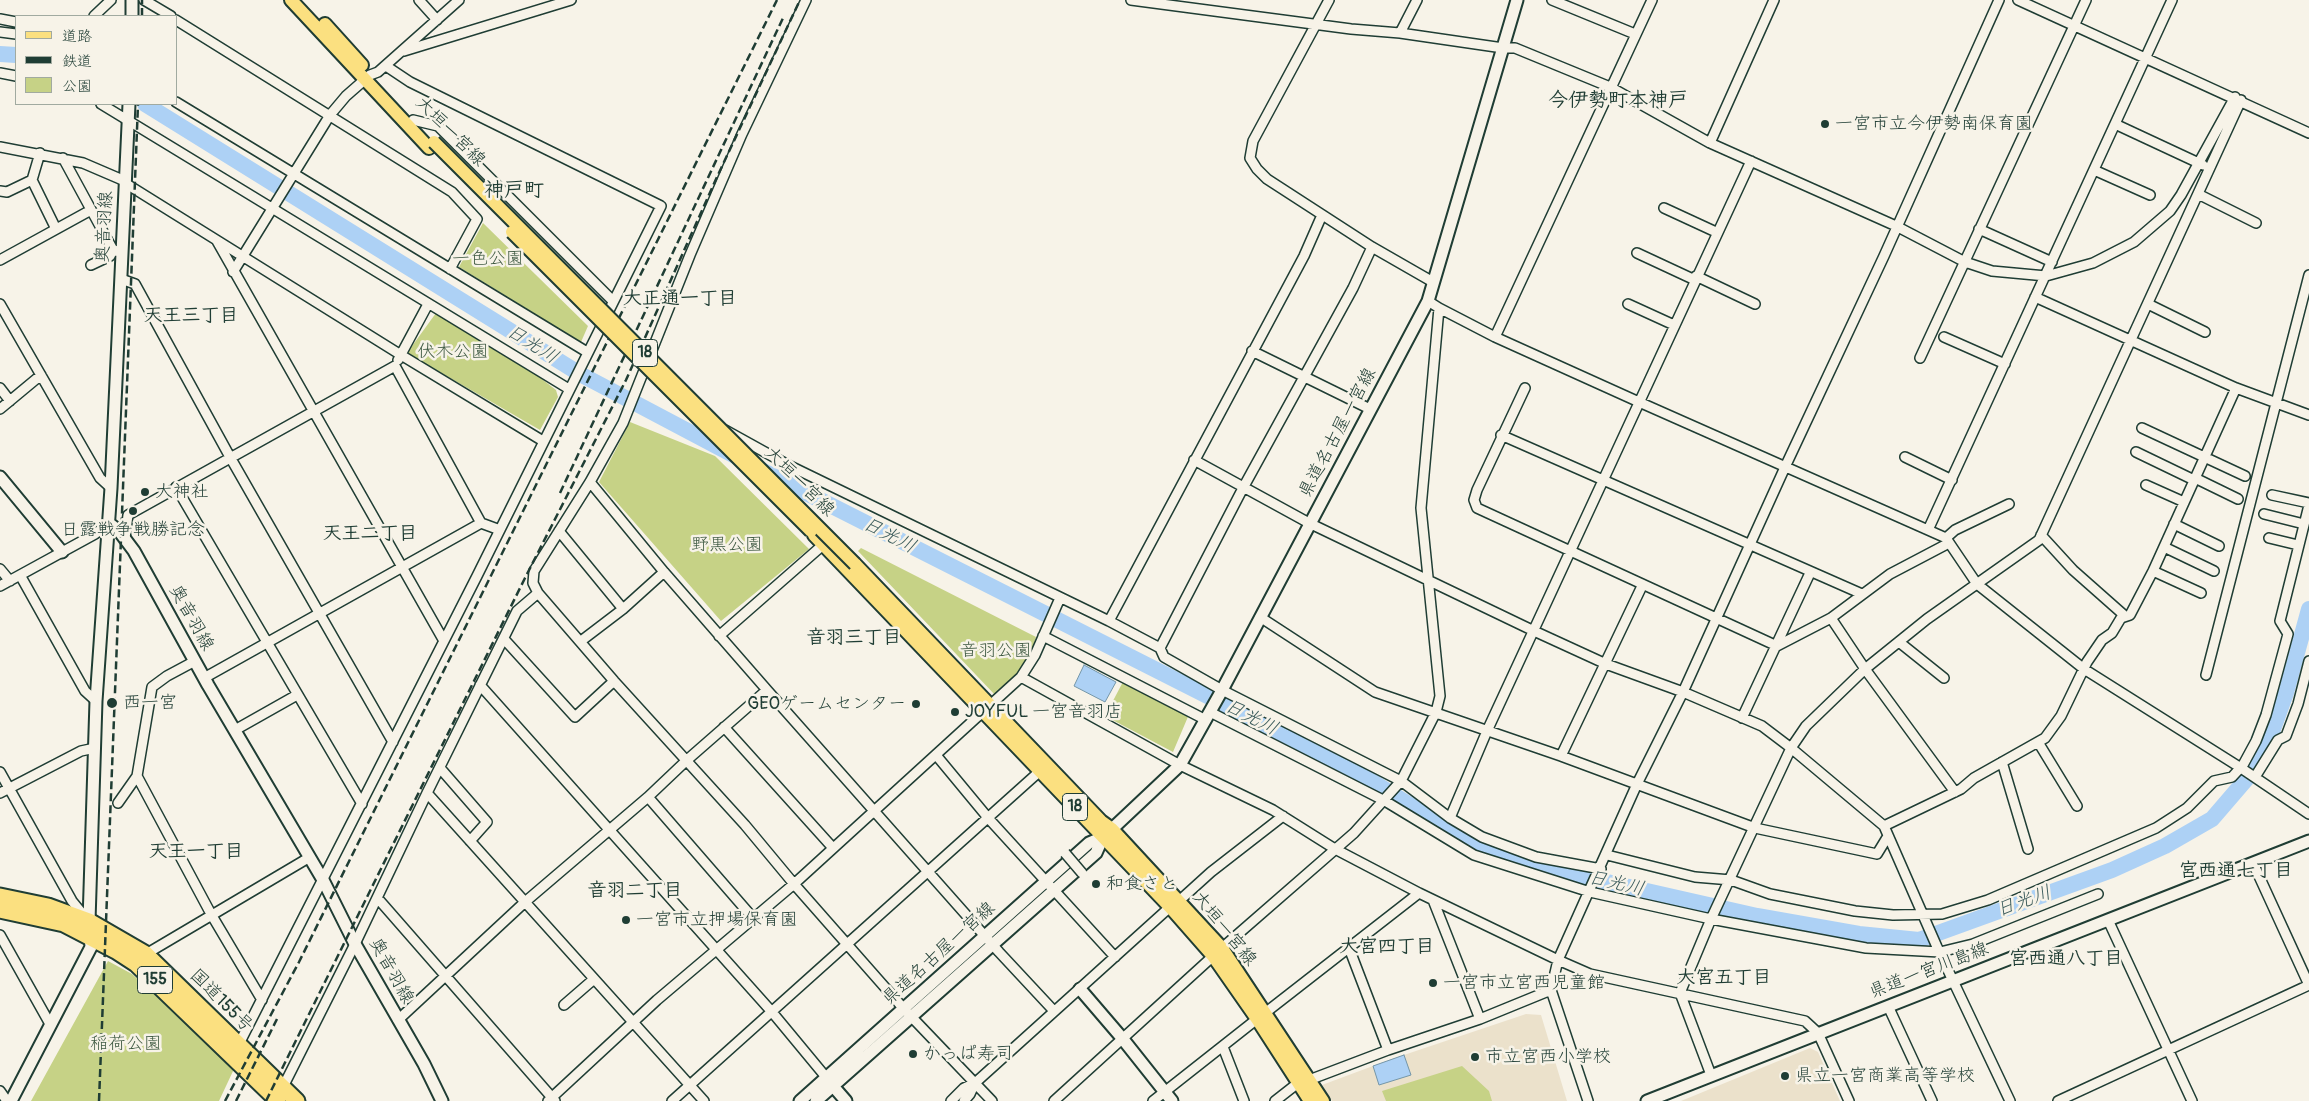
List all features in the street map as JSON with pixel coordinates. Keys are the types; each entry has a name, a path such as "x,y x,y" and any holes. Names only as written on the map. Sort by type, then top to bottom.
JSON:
{"highway":[{"name":"国道155号","path":"0,896 48,906 89,921 146,954 239,1044 280,1094"},
{"name":"国道155号","path":"0,910 64,924 116,951 148,973 280,1094 297,1101"}],"main road":[{"path":"132,0 132,15"},
{"name":"大垣一宮線","path":"291,0 819,540 1101,820 1108,833"},
{"name":"大垣一宮線","path":"303,0 368,78 412,120 431,145 855,564 988,708 1040,772 1108,833 1175,904 1217,952 1304,1082 1323,1101"},
{"name":"県道名古屋一宮線","path":"988,940 1054,890 1096,852 1108,833 1180,766 1428,300 1517,0"},
{"name":"奥音羽線","path":"129,105 125,182 118,251 121,279 109,523 125,538 134,551 204,678 323,880 355,944 442,1101"},
{"path":"0,477 62,552"},
{"path":"11,1101 91,947 92,938 89,921 96,701 109,523"},
{"name":"県道名古屋一宮線","path":"800,1101 830,1082 988,940 1046,882 1089,843 1108,833"},
{"name":"県道一宮川島線","path":"1647,1101 2309,841"},
{"path":"1080,989 1172,1101"},
{"path":"830,1082 846,1101"},
{"name":"県道名古屋一宮線","path":"816,1101 830,1082"},
{"name":"大垣一宮線","path":"1304,1082 1310,1101"}],"street":[{"path":"95,15 111,0"},
{"path":"144,0 169,15"},
{"path":"420,0 437,20"},
{"path":"234,272 330,115 346,96 386,66 459,0"},
{"path":"402,52 571,0"},
{"path":"806,0 742,134 623,423 590,482 534,571 533,583 538,593 614,681 746,824 794,884 907,1012 992,1101"},
{"path":"1130,0 1317,25 1400,33 1503,48 1515,48 1610,87 1710,143 1896,226 1965,262 1992,271 2046,276 2094,263 2113,255 2134,242 2170,211 2238,99"},
{"path":"1329,0 1253,141 1250,158 1257,170 1267,179 1372,247 1433,282"},
{"path":"1400,33 1417,0"},
{"path":"1552,0 1635,34"},
{"path":"1495,336 1652,0"},
{"path":"1710,143 1774,0"},
{"path":"1588,1101 1551,990 1558,960 1637,784 1683,692 1999,0"},
{"path":"2018,0 2309,133"},
{"path":"1920,358 2086,0"},
{"path":"1928,530 2172,0"},
{"path":"0,20 15,22"},
{"path":"178,21 452,192 478,219 450,270"},
{"path":"0,32 15,34"},
{"path":"239,1044 444,642 661,206 410,82 386,66"},
{"path":"0,73 15,76"},
{"path":"1712,1076 1680,993 1711,918 1731,880 1791,748 1806,726 1865,669 1927,619 2039,540 2210,168 2238,99"},
{"path":"178,103 293,176 586,354"},
{"path":"103,105 569,388"},
{"path":"412,120 438,126 613,301"},
{"path":"2115,124 2210,168"},
{"path":"0,147 63,158 105,171 401,355 544,441"},
{"path":"40,153 32,180 56,229"},
{"path":"63,158 91,210 118,251 91,265"},
{"path":"1450,818 1487,731 1716,232 1751,161"},
{"path":"2094,170 2150,196"},
{"path":"0,191 7,192 32,180"},
{"path":"2198,194 2256,224"},
{"path":"1664,208 1716,232"},
{"path":"0,260 91,210"},
{"path":"1109,621 1304,256 1322,215"},
{"path":"1979,230 2052,262"},
{"path":"217,240 444,642"},
{"path":"1160,648 1243,488 1353,288 1372,247"},
{"path":"1637,253 1755,304"},
{"path":"2206,675 2309,276"},
{"path":"121,279 135,284 230,457 393,742"},
{"path":"2036,297 2236,388 2277,405 2309,415"},
{"path":"1428,300 1439,308 1495,336 1639,402 1786,465 1947,540 1978,584 2084,669 2242,768 2309,814"},
{"path":"0,304 100,478 111,488"},
{"path":"125,538 128,515 394,366 428,304"},
{"path":"1628,304 1674,325"},
{"path":"2148,304 2205,332"},
{"path":"1054,1101 1217,952 1354,834 1401,782 1436,712 1440,696 1430,579 1425,564 1421,508 1439,308"},
{"path":"1944,337 2005,364"},
{"path":"1252,351 1370,409"},
{"path":"647,362 709,423 790,466 1109,621 1160,648 1164,657 1221,691 1401,782 1450,818 1482,837 1536,857 1600,870"},
{"path":"394,366 481,523 500,530"},
{"path":"0,409 41,375"},
{"path":"0,388 10,401"},
{"path":"1525,388 1477,490 1474,500 1477,508 1642,586 1777,646"},
{"path":"1884,826 1955,792 1974,778 2045,738 2061,716 2084,669 2102,640 2112,633 2121,618 2130,614 2153,571 2236,388"},
{"path":"2142,428 2245,476"},
{"path":"1502,434 1604,478 1810,573 1862,594"},
{"path":"2136,452 2238,499"},
{"path":"1905,457 1952,480"},
{"path":"1194,460 1309,523 1430,579 1534,631 1606,664 1683,692 1762,726 1791,748 1884,826 1938,950 2010,1101"},
{"path":"590,482 719,636 1054,1012"},
{"path":"2146,485 2184,502"},
{"path":"176,487 362,804"},
{"path":"1606,855 1695,877 1731,880 1770,894 1855,911 1923,916 1942,914 1988,900 2156,828 2187,808 2214,781 2232,777 2242,768 2256,741 2266,715 2288,634 2280,622 2309,504 2272,495"},
{"path":"1777,646 1831,618 1890,574 1947,540 1955,530 2009,504"},
{"path":"2264,514 2304,524"},
{"path":"0,586 62,552 109,523"},
{"path":"204,678 481,523"},
{"path":"2174,524 2219,546"},
{"path":"559,532 623,609"},
{"path":"2041,536 2073,570 2125,616"},
{"path":"2269,538 2298,545"},
{"path":"719,636 819,540"},
{"path":"2164,547 2214,571"},
{"path":"0,569 10,581"},
{"path":"2153,571 2201,593"},
{"path":"580,641 623,609 664,572"},
{"path":"1742,718 1810,573"},
{"path":"20,576 85,691 96,701"},
{"path":"1562,756 1642,586"},
{"path":"280,1094 517,611 538,593"},
{"path":"376,901 380,901 552,1100 632,1022 715,949 794,884 1021,677 1035,655 1060,598"},
{"path":"1260,617 1375,692 1562,756 1755,828 1877,854 1888,836"},
{"path":"1831,618 1865,669 1955,792"},
{"path":"1044,634 1387,799 1474,855 1591,890 1711,918 1866,948 1938,950 1973,944 2098,894"},
{"path":"504,639 575,717 614,681"},
{"path":"1899,642 1944,678"},
{"path":"118,803 137,776 152,687 167,676 195,661"},
{"path":"2254,777 2278,740 2286,736 2298,704 2309,661"},
{"path":"1021,677 1180,766 1283,816 1335,849 1433,900 1558,960 1590,974 1805,1021 1818,1034 1849,1101"},
{"path":"480,685 772,1012 830,1082"},
{"path":"398,1020 446,978 525,902 609,828 648,797 767,690"},
{"path":"235,730 297,695"},
{"path":"724,727 833,848"},
{"path":"2038,742 2077,806"},
{"path":"0,793 81,751 95,748"},
{"path":"936,755 989,819 1116,957"},
{"path":"2002,762 2028,849"},
{"path":"440,768 487,822 470,841"},
{"path":"0,772 72,901 89,921"},
{"path":"672,1101 846,943 989,819 1040,772"},
{"path":"137,776 212,914 262,1000"},
{"path":"427,793 704,1101"},
{"path":"648,797 754,918"},
{"path":"951,1101 964,1088 975,1083 1210,872 1283,816"},
{"path":"1065,853 1082,873"},
{"path":"146,954 310,857"},
{"path":"2058,1101 2309,985 2253,863"},
{"path":"1153,1101 1419,893"},
{"path":"1433,900 1480,1019"},
{"path":"2108,920 2192,1101"},
{"path":"0,935 50,1024"},
{"path":"1349,948 1388,1050"},
{"path":"564,1005 594,979"},
{"path":"1275,1101 1304,1082 1388,1050 1480,1019 1551,990"},
{"path":"1888,1006 1932,1101"},
{"path":"1222,1047 1244,1101"},
{"path":"964,1101 975,1083"},
{"path":"0,1091 7,1101"}],"shaded area":[{"name":"市立宮西小学校","path":"1526,1014 1541,1015 1567,1101 1332,1101 1322,1085 1389,1060"},
{"name":"県立一宮商業高等学校","path":"1810,1048 1818,1052 1840,1101 1681,1101"}],"green space":[{"name":"一色公園","path":"483,223 588,326 581,342 459,267"},
{"name":"伏木公園","path":"436,313 538,376 556,390 558,397 540,430 407,353"},
{"name":"野黒公園","path":"630,422 715,456 809,549 721,621 599,482"},
{"name":"音羽公園","path":"861,548 1036,637 1031,653 1017,675 996,696 858,551"},
{"path":"1125,678 1190,712 1173,752 1105,716"},
{"name":"稲荷公園","path":"108,961 132,974 203,1038 234,1069 219,1101 31,1101"},
{"path":"1462,1066 1489,1091 1492,1101 1386,1101 1382,1091"}],"water":[{"path":"1084,665 1116,682 1105,702 1074,686"},
{"path":"1404,1055 1411,1075 1379,1085 1373,1066"}],"waterway":[{"name":"日光川","path":"0,54 15,55"},
{"name":"日光川","path":"147,105 580,374 737,457"},
{"name":"日光川","path":"761,470 1354,770 1453,832 1489,852 1541,867 1757,916 1859,934 1919,940 2112,870 2165,846 2212,819 2249,776 2268,743 2286,693 2309,609"}],"railway":[{"path":"142,0 142,15"},
{"path":"225,1101 299,962 777,0"},
{"path":"266,1101 525,578 626,380 717,177 800,0"},
{"path":"560,493 783,18"},
{"path":"99,1101 138,105"},
{"path":"236,1101 277,1019"}],"place":[{"name":"一宮市立今伊勢南保育園","path":"1825,124"},
{"name":"大神社","path":"145,492"},
{"name":"日露戦争戦勝記念","path":"133,511"},
{"name":"西一宮","path":"112,703"},
{"name":"GEOゲームセンター","path":"916,704"},
{"name":"JOYFUL 一宮音羽店","path":"955,712"},
{"name":"和食さと","path":"1096,884"},
{"name":"一宮市立押場保育園","path":"626,920"},
{"name":"一宮市立宮西児童館","path":"1433,983"},
{"name":"かっぱ寿司","path":"913,1054"},
{"name":"市立宮西小学校","path":"1475,1057"},
{"name":"県立一宮商業高等学校","path":"1785,1076"}],"district":[{"name":"今伊勢町本神戸","path":"1618,101"},
{"name":"神戸町","path":"514,191"},
{"name":"大正通一丁目","path":"680,299"},
{"name":"天王三丁目","path":"191,316"},
{"name":"天王二丁目","path":"370,534"},
{"name":"音羽三丁目","path":"854,638"},
{"name":"天王一丁目","path":"196,852"},
{"name":"宮西通七丁目","path":"2236,871"},
{"name":"音羽二丁目","path":"635,891"},
{"name":"大宮四丁目","path":"1387,947"},
{"name":"宮西通八丁目","path":"2066,959"},
{"name":"大宮五丁目","path":"1724,978"}]}
